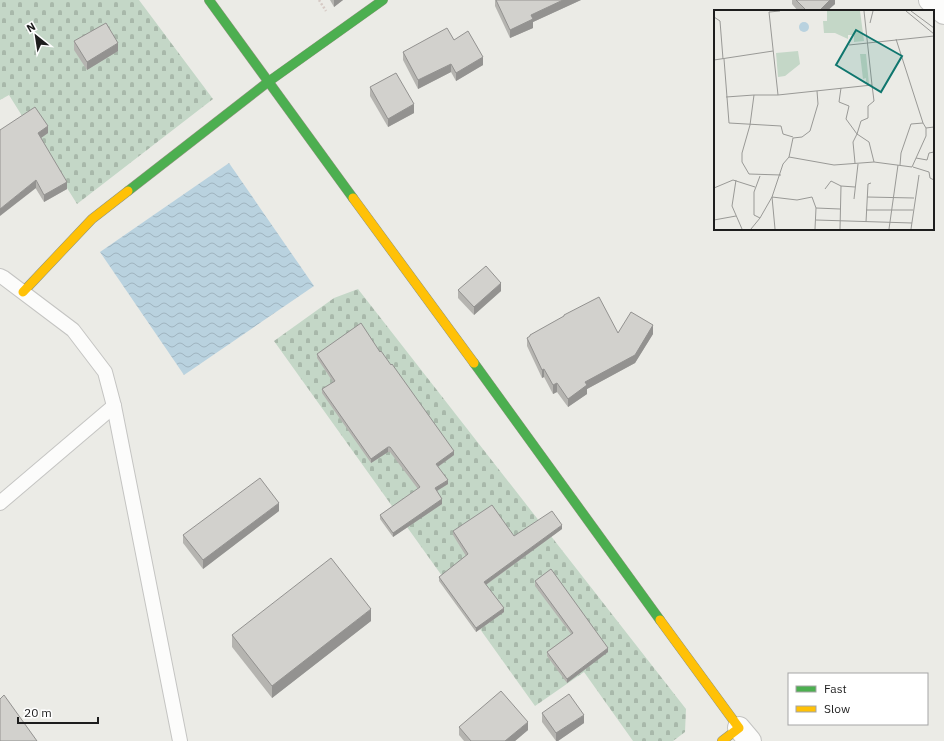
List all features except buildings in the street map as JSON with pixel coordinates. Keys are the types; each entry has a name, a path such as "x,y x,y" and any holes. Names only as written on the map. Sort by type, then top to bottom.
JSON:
{"street":[{"path":"209,0 745,735 722,741"},
{"path":"23,292 92,219 268,82 383,0"},
{"path":"930,0 944,13"}],"lane":[{"path":"0,276 73,330 105,372 114,406 180,741"},
{"path":"0,503 114,406"}],"green space":[{"path":"0,0 139,0 213,99 77,204 9,95 0,100"},
{"path":"358,289 686,709 685,732 673,741 633,741 584,672 535,706 274,341 334,298"}],"water":[{"path":"229,163 314,286 184,375 100,252"}],"traffic: fast":[{"path":"209,0 353,198"},
{"path":"128,191 268,82 383,0"},
{"path":"474,363 660,620"}],"traffic: slow":[{"path":"23,292 92,219 128,191"},
{"path":"353,198 474,363"},
{"path":"660,620 739,728 722,741"}]}
